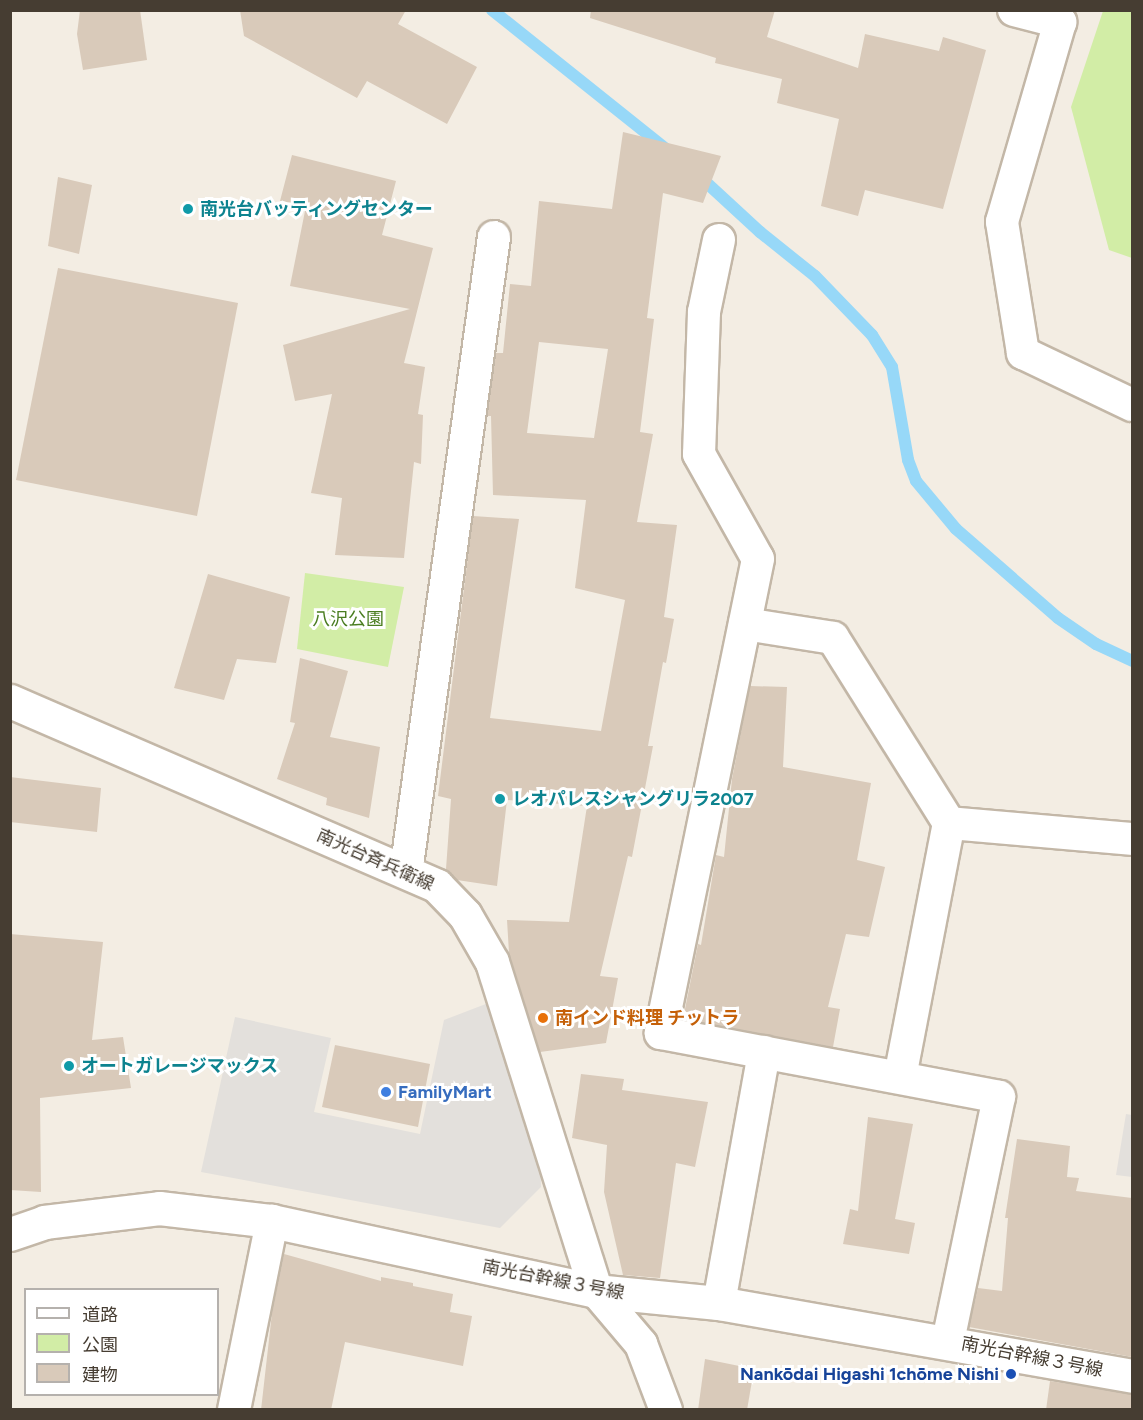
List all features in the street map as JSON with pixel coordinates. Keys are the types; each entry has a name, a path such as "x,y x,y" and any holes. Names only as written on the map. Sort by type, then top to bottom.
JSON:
{"street":[{"path":"1014,10 1061,16 1002,222 1023,353 1132,405"},
{"path":"406,873 494,237"},
{"path":"719,240 704,312 699,454 758,559 661,1033 999,1097 948,1341"},
{"path":"745,624 833,638 948,823 900,1077"},
{"name":"南光台斉兵衛線","path":"10,701 437,886 465,915 492,962 596,1291"},
{"path":"948,823 1132,839"},
{"path":"719,1303 764,1052"},
{"name":"南光台幹線３号線","path":"10,1234 44,1222 159,1208 272,1221 596,1291 719,1303 948,1341 1132,1376"},
{"path":"234,1410 272,1221"},
{"path":"596,1291 641,1344 666,1410"}],"green space":[{"path":"1103,11 1132,11 1132,258 1109,250 1071,107"},
{"name":"八沢公園","path":"305,573 404,587 388,667 297,649"}],"shaded area":[{"path":"491,1002 540,1154 541,1187 500,1228 201,1172 235,1017 331,1038 314,1112 420,1134 444,1020"},
{"path":"1126,1114 1132,1115 1132,1177 1116,1175"}],"building":[{"path":"80,10 140,10 147,60 83,70 77,34"},
{"path":"240,10 406,10 398,24 477,67 447,124 367,81 357,98 244,36"},
{"path":"591,10 775,10 767,37 858,68 865,34 939,51 943,37 986,50 943,209 865,190 858,216 821,206 839,119 777,103 782,79 715,63 716,58 590,18"},
{"path":"623,132 721,156 703,203 663,193 647,318 654,319 640,432 653,434 637,522 677,525 664,617 674,619 666,663 663,662 648,746 653,746 632,857 628,856 600,976 618,978 606,1043 540,1052 509,953 507,920 569,922 587,806 507,800 497,886 457,880 446,869 451,799 438,796 473,516 519,519 490,718 601,731 625,600 575,588 586,500 493,495 491,416 487,416 496,353 503,353 510,284 531,286 539,201 612,209","holes":["539,342 608,349 594,438 527,433"]},
{"path":"292,155 396,181 382,235 433,248 404,363 425,367 418,414 423,415 421,464 414,462 404,558 335,555 342,498 311,493 332,394 295,401 283,345 410,309 290,286 306,206 280,201"},
{"path":"58,177 92,185 79,254 48,246"},
{"path":"58,268 238,303 197,516 16,480"},
{"path":"208,574 290,597 276,663 237,659 224,700 174,688"},
{"path":"300,658 348,671 330,737 380,747 369,818 326,805 327,798 277,779 295,723 290,722"},
{"path":"750,686 787,687 783,767 871,783 857,860 885,867 869,937 846,934 828,1007 840,1009 833,1047 683,1019 698,944 701,945 716,855 724,857 732,779"},
{"path":"10,777 101,788 97,832 10,822"},
{"name":"オートガレージマックス","path":"10,934 103,942 92,1040 123,1037 131,1088 40,1098 41,1192 10,1190"},
{"path":"335,1045 430,1064 418,1127 322,1107"},
{"path":"581,1074 624,1079 622,1090 708,1102 695,1167 676,1163 660,1278 623,1275 604,1192 607,1145 572,1138"},
{"path":"868,1117 913,1124 895,1219 915,1223 909,1254 843,1244 850,1209 858,1211"},
{"path":"1017,1139 1070,1146 1067,1177 1079,1178 1076,1191 1132,1198 1132,1357 969,1327 978,1288 1002,1291 1008,1218 1005,1218"},
{"path":"284,1254 381,1281 381,1277 453,1294 450,1312 472,1316 463,1366 345,1342 331,1410 261,1410 272,1313"},
{"path":"705,1359 754,1369 747,1410 698,1410"},
{"path":"1050,1381 1132,1394 1132,1410 1046,1410"}],"waterway":[{"path":"492,10 665,148"},
{"path":"697,174 760,232 815,276 872,335 892,367 908,460 916,481 956,529 1058,618 1096,644 1132,661"}],"place":[{"name":"南光台バッティングセンター","path":"188,209"},
{"name":"レオパレスシャングリラ2007","path":"500,799"},
{"name":"南インド料理 チットラ","path":"543,1018"},
{"name":"オートガレージマックス","path":"69,1066"},
{"name":"FamilyMart","path":"386,1092"},
{"name":"Nankōdai Higashi 1chōme Nishi","path":"1011,1374"}]}
